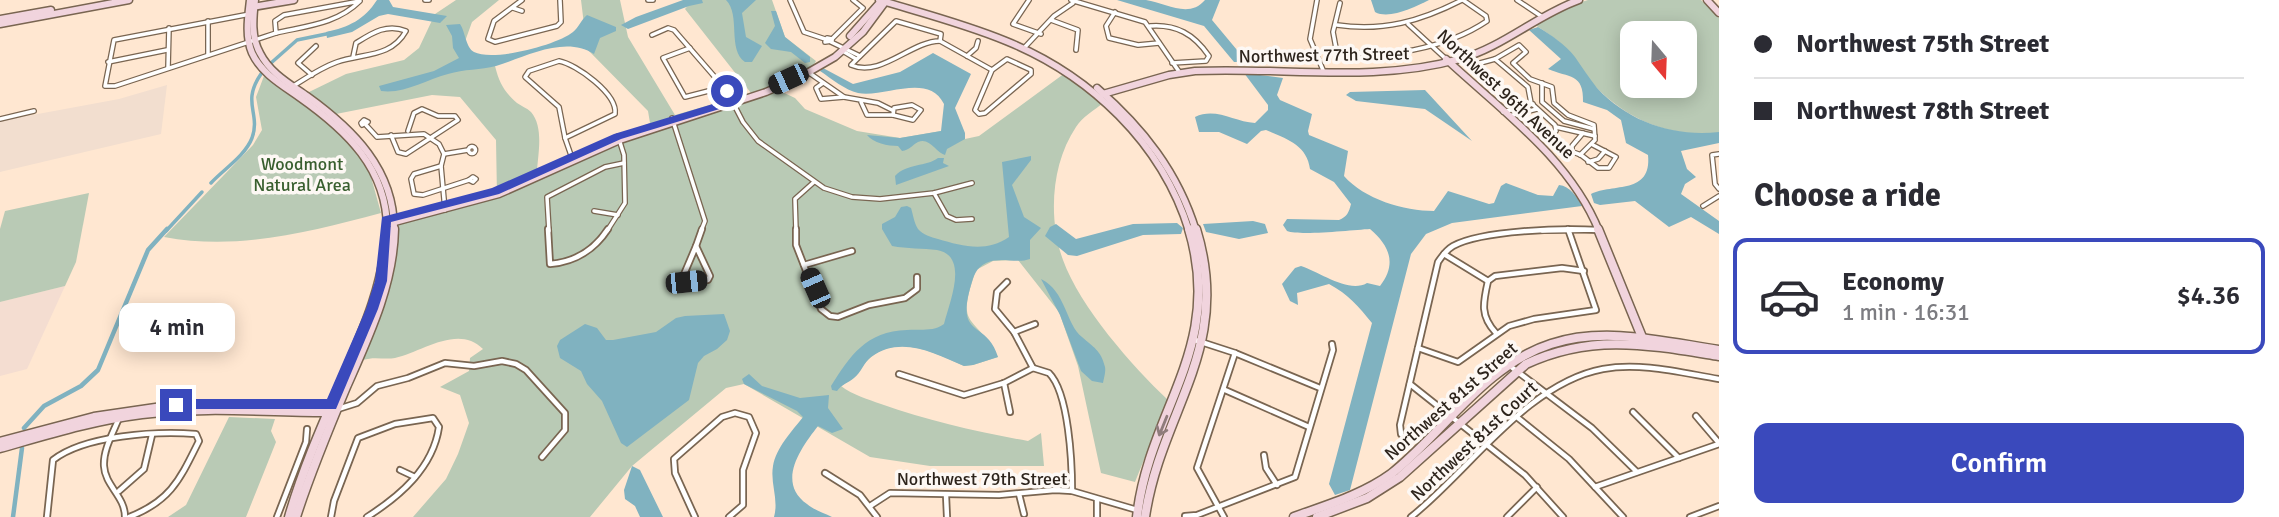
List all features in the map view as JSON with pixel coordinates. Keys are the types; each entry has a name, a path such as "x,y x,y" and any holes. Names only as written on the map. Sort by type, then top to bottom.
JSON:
{"street":[{"path":"0,22 106,0"},
{"path":"0,22 129,0"},
{"path":"276,33 275,21 279,17 338,3 360,1 354,9 339,19 252,40 107,87 104,84 114,40 208,21 278,0"},
{"path":"252,6 294,0"},
{"path":"310,10 311,0"},
{"path":"522,0 491,24 487,37 491,41 559,25 560,0"},
{"path":"790,0 804,32 831,40 858,58"},
{"path":"831,40 863,8 853,0"},
{"path":"390,221 497,194 619,138 733,103 807,71 841,48 884,0 996,33 1026,47 1099,92 1152,141 1186,198 1199,234 1207,278 1192,380 1154,475 1145,517"},
{"path":"1029,0 1013,24 1041,34"},
{"path":"1317,0 1310,39 1322,68"},
{"path":"1337,25 1360,29 1407,23 1432,16 1462,0 1488,19 1465,34 1431,46 1390,51 1339,51 1334,41 1340,1"},
{"name":"Northwest 77th Street","path":"1099,92 1179,71 1403,69 1487,49 1565,0"},
{"name":"Northwest 77th Street","path":"1539,15 1579,0"},
{"path":"1707,0 1719,13"},
{"path":"1712,0 1719,6"},
{"path":"1026,47 1041,34 1062,6 1072,1 1140,19 1150,26 1158,43 1179,71"},
{"path":"1521,1 1539,15"},
{"path":"252,6 252,40 263,69 342,129 363,152 377,179 390,221 381,281 372,309 289,517"},
{"path":"512,7 522,11"},
{"path":"1115,12 1106,26 1106,35 1113,41 1130,44 1158,43"},
{"path":"1051,20 1075,28 1078,37 1076,50"},
{"path":"208,21 208,55"},
{"path":"940,41 941,34 896,21 851,65 860,69 889,61 926,41 940,41 992,70"},
{"name":"Northwest 96th Avenue","path":"1407,23 1566,172 1584,197 1599,230 1643,342"},
{"path":"1150,26 1165,25 1191,33 1208,53 1209,59 1172,63"},
{"path":"290,88 312,75 354,57 387,52 399,44 406,31 387,26 381,28 356,43 354,57"},
{"path":"168,68 169,29"},
{"path":"652,35 672,29 724,87 758,141 814,182 841,195 860,198 934,193 972,183"},
{"path":"967,56 976,48 978,41"},
{"path":"1478,64 1497,81 1497,84 1491,86 1472,69 1478,64 1496,59 1518,45 1526,52 1512,62 1531,79 1554,89 1553,101 1568,115 1592,123 1595,135 1592,145 1580,155"},
{"path":"312,75 298,63 316,46"},
{"path":"690,48 663,58 685,97 724,87"},
{"path":"108,62 167,50"},
{"path":"1007,59 1032,72 985,113 979,114 975,110 992,70 1007,59"},
{"path":"1496,59 1530,90 1535,107 1556,127 1595,135"},
{"path":"565,138 607,120 615,114 616,108 608,94 572,63 564,61 536,68 526,75 526,81 557,104 562,116 565,138 571,159"},
{"path":"807,71 844,97 878,103 892,113 913,120 921,110 912,105 892,113 867,116 861,102"},
{"path":"1512,73 1521,71"},
{"path":"823,82 816,88 821,99 844,97"},
{"path":"1542,83 1541,98 1548,108 1564,121 1594,129"},
{"path":"1548,108 1557,106"},
{"path":"1506,114 1535,107"},
{"path":"391,135 398,152 403,154 457,124 457,118 438,116 422,109 414,113 408,131"},
{"path":"0,119 34,111"},
{"path":"673,120 705,221 682,279 686,282 708,280 710,276 696,246"},
{"path":"366,125 377,137 408,131 421,132 433,138 444,154 441,166 445,208"},
{"path":"1556,127 1549,139 1562,152 1580,155 1600,170 1609,168 1616,157 1592,145"},
{"path":"1566,135 1572,130"},
{"path":"1573,152 1572,146 1583,133"},
{"path":"619,138 624,163 625,203 596,247 553,265 548,262 547,197 605,167 624,163"},
{"path":"444,154 468,150"},
{"path":"1588,162 1598,159 1605,151"},
{"path":"1719,154 1712,155 1719,189"},
{"path":"1712,161 1719,160"},
{"path":"441,166 414,174 413,192 416,195 424,195 469,180"},
{"path":"814,182 795,199 794,239 821,309 830,317 843,316 869,305 908,297 917,289 917,276"},
{"path":"934,193 941,209 949,218 957,221 972,219"},
{"path":"1703,206 1717,199"},
{"path":"594,211 618,215"},
{"path":"1418,348 1458,362 1496,333 1532,318 1597,310 1568,229"},
{"path":"1401,434 1400,425 1438,262 1444,254 1453,246 1471,240 1568,229 1599,230"},
{"path":"804,265 852,251"},
{"path":"1444,254 1488,281"},
{"path":"1496,333 1481,313 1488,281 1495,276 1562,268 1584,271"},
{"path":"1006,282 997,292 995,309 1014,332 1033,368"},
{"path":"1014,332 1035,324"},
{"path":"1199,342 1235,353 1321,388"},
{"path":"1137,513 1148,466 1199,342"},
{"name":"Northwest 81st Street","path":"1317,517 1383,489 1514,369 1538,357 1568,346 1603,342 1643,342 1718,354"},
{"path":"1185,516 1197,515 1295,477 1333,350 1332,344"},
{"path":"1224,517 1197,468 1225,390 1235,353"},
{"path":"0,442 120,415 187,411 333,409 357,403 377,386 445,363 474,366 502,361 516,364 526,370 565,413 565,430 542,457"},
{"path":"899,374 958,394 1004,383 1033,368 1048,372 1057,386 1073,474 1072,491"},
{"path":"1514,369 1592,428 1637,472"},
{"name":"Northwest 81st Court","path":"1411,517 1546,392 1573,376 1604,369 1645,369 1719,379"},
{"path":"1004,383 1010,412"},
{"path":"1410,384 1490,446 1537,487 1563,517"},
{"path":"1225,390 1309,427"},
{"path":"296,517 333,409"},
{"path":"1633,412 1679,458"},
{"path":"695,517 673,466 678,452 729,414 749,416 756,433 743,470 743,505 729,517"},
{"path":"47,517 53,460 56,455 111,440 192,433 199,438 177,484 167,498 145,512 127,517 119,491 109,480 104,466 111,440 120,415"},
{"path":"0,448 120,415"},
{"path":"1595,487 1719,444 1696,416"},
{"path":"331,517 358,438 367,432 427,417 437,422 438,439 415,477 395,499 367,517"},
{"path":"1518,418 1560,452 1623,517"},
{"name":"Northwest 81st Street","path":"1294,517 1377,484 1457,420"},
{"path":"276,517 306,442 307,429"},
{"path":"119,491 144,469 152,435"},
{"path":"1264,455 1266,468 1277,485"},
{"path":"400,470 415,477"},
{"path":"825,473 860,495 877,517"},
{"path":"1507,517 1537,487"},
{"name":"Northwest 79th Street","path":"870,506 890,494 1019,494 1043,490 1072,491 1137,513"},
{"path":"1019,494 1024,514"},
{"path":"946,495 947,517"},
{"path":"1097,499 1097,517"},
{"path":"1690,517 1719,506"}],"shaded area":[{"path":"167,85 161,134 0,172 0,121 119,99"},
{"path":"65,286 27,369 0,376 0,302"}],"green space":[{"path":"456,0 499,0 472,22 459,58 495,66 505,91 531,112 539,133 537,171 650,123 648,111 587,49 581,0 620,0 628,37 675,115 751,93 685,9 693,0 772,0 785,37 816,61 806,78 780,91 795,98 805,109 857,131 900,138 941,131 965,139 979,136 1065,73 1104,102 1079,123 1061,158 1054,192 1054,210 1063,260 1082,297 1108,335 1168,400 1135,482 1101,473 1078,366 1059,312 1018,260 993,261 976,270 967,312 998,357 964,366 929,351 904,346 892,347 869,359 841,386 871,400 954,426 1028,441 1041,433 1044,466 930,466 870,457 744,384 726,388 632,466 590,517 413,517 446,479 469,423 460,395 440,387 469,371 470,358 483,349 473,342 451,339 395,358 363,360 389,291 397,226 402,222 497,196 496,140 460,97 432,95 336,114 307,93 346,74 404,60 419,48 435,14"},
{"path":"1588,0 1701,0 1719,18 1719,133 1700,134 1665,129 1633,115 1604,94 1586,77 1561,44 1534,24 1569,6"},
{"name":"Woodmont Natural Area","path":"264,76 340,129 368,166 381,213 300,233 246,241 192,241 164,237 253,145 262,130 256,97"},
{"path":"89,193 76,262 65,286 0,302 0,229 5,211"},
{"path":"229,417 275,419 271,431 276,442 246,517 168,517 186,505"}],"water":[{"path":"377,0 389,0 393,7 447,16 440,23 388,14 379,16 352,32 327,38 326,32 355,22 367,13"},
{"path":"683,0 702,0 703,3 628,29 621,25 636,17"},
{"path":"726,0 756,0 742,13 746,37 762,46 752,62 745,62 740,57 735,41 733,14"},
{"path":"1117,0 1146,0 1185,9 1199,6 1205,0 1220,0 1212,20 1247,62 1234,62 1204,26"},
{"path":"1371,0 1429,0 1402,12 1381,14 1375,12"},
{"path":"771,11 776,11 785,37 810,57 810,62 805,63 791,52 771,49 765,43 775,26"},
{"path":"587,15 616,27 616,31 600,38 594,54 583,49 558,47 496,66 448,74 398,90 381,91 379,86 434,71 459,58 446,25 460,24 469,47 474,52 495,55 525,51 565,37 573,32"},
{"path":"1538,27 1567,48 1597,88 1623,110 1653,125 1669,129 1719,132 1719,143 1681,151 1687,169 1696,177 1685,184 1681,194 1719,221 1719,234 1691,217 1669,227 1635,201 1600,205 1594,203 1591,194 1638,182 1648,168 1648,155 1626,143 1621,120 1607,110 1583,102 1578,81 1548,69 1561,59 1529,30"},
{"path":"933,53 971,74 955,108 965,139 947,149 945,155 926,142 918,142 902,151 898,146 881,144 867,135 900,138 941,131 944,104 937,95 928,89 917,88 869,94 853,92 820,71 823,68 853,84 900,72"},
{"path":"1244,73 1283,78 1277,95 1280,100 1312,114 1309,135 1348,151 1344,176 1362,191 1385,202 1410,209 1434,211 1448,191 1489,204 1494,203 1501,186 1506,183 1538,195 1553,196 1559,185 1567,187 1582,206 1452,223 1426,234 1411,254 1350,490 1335,495 1329,484 1372,323 1353,301 1329,284 1297,293 1298,305 1290,301 1282,284 1295,268 1301,266 1343,284 1360,286 1367,283 1380,286 1388,270 1389,256 1382,242 1370,229 1314,233 1287,231 1283,225 1287,219 1339,220 1347,214 1351,204 1334,182 1310,169 1305,154 1295,144 1266,130 1261,131 1247,144 1219,132 1199,132 1195,117 1203,114 1218,114 1255,123 1268,110 1268,105"},
{"path":"1425,90 1472,141 1425,109 1356,101 1346,95 1350,92"},
{"path":"1031,156 1031,160 1012,185 1024,217 1041,228 1030,240 1030,259 997,260 983,265 974,275 967,302 970,322 987,337 998,357 964,366 917,348 894,347 871,357 854,378 837,391 832,390 831,386 845,365 870,340 893,331 931,329 944,324 955,281 953,261 947,254 937,250 892,246 882,224 895,217 901,207 907,206 911,208 918,229 930,237 974,247 1000,242 1009,237 1002,162"},
{"path":"944,158 943,163 949,166 896,185 895,176 900,172"},
{"path":"1253,221 1265,224 1268,233 1239,239 1206,232 1203,224"},
{"path":"1177,223 1183,228 1181,234 1143,235 1077,256 1068,255 1045,236 1050,227 1056,224 1076,239 1133,224"},
{"path":"1041,279 1056,291 1072,325 1101,357 1105,369 1103,383 1092,381 1081,371 1060,315"},
{"path":"724,314 730,331 727,340 698,363 689,400 627,447 621,443 602,401 587,384 581,371 560,358 557,346 560,340 585,324 597,328 606,340 613,340 656,332 676,318"},
{"path":"749,374 762,386 800,398 829,395 828,408 843,429 832,433 818,426 799,455 792,475 793,486 798,495 810,506 832,517 774,517 776,504 772,473 775,459 785,440 803,417 797,411 744,384 742,379"},
{"path":"632,466 640,470 663,517 640,517 635,506 625,499 624,490"}],"waterway":[{"path":"271,63 297,40 331,33"},
{"path":"211,183 249,145 254,129 252,93 261,74"},
{"path":"166,231 202,192"},
{"path":"24,428 44,406 81,386 98,370 148,250 167,229"},
{"path":"13,517 22,448"}],"route":[{"path":"176,405 331,405 372,309 381,281 386,220 495,191 618,136 732,101 727,91"}]}
